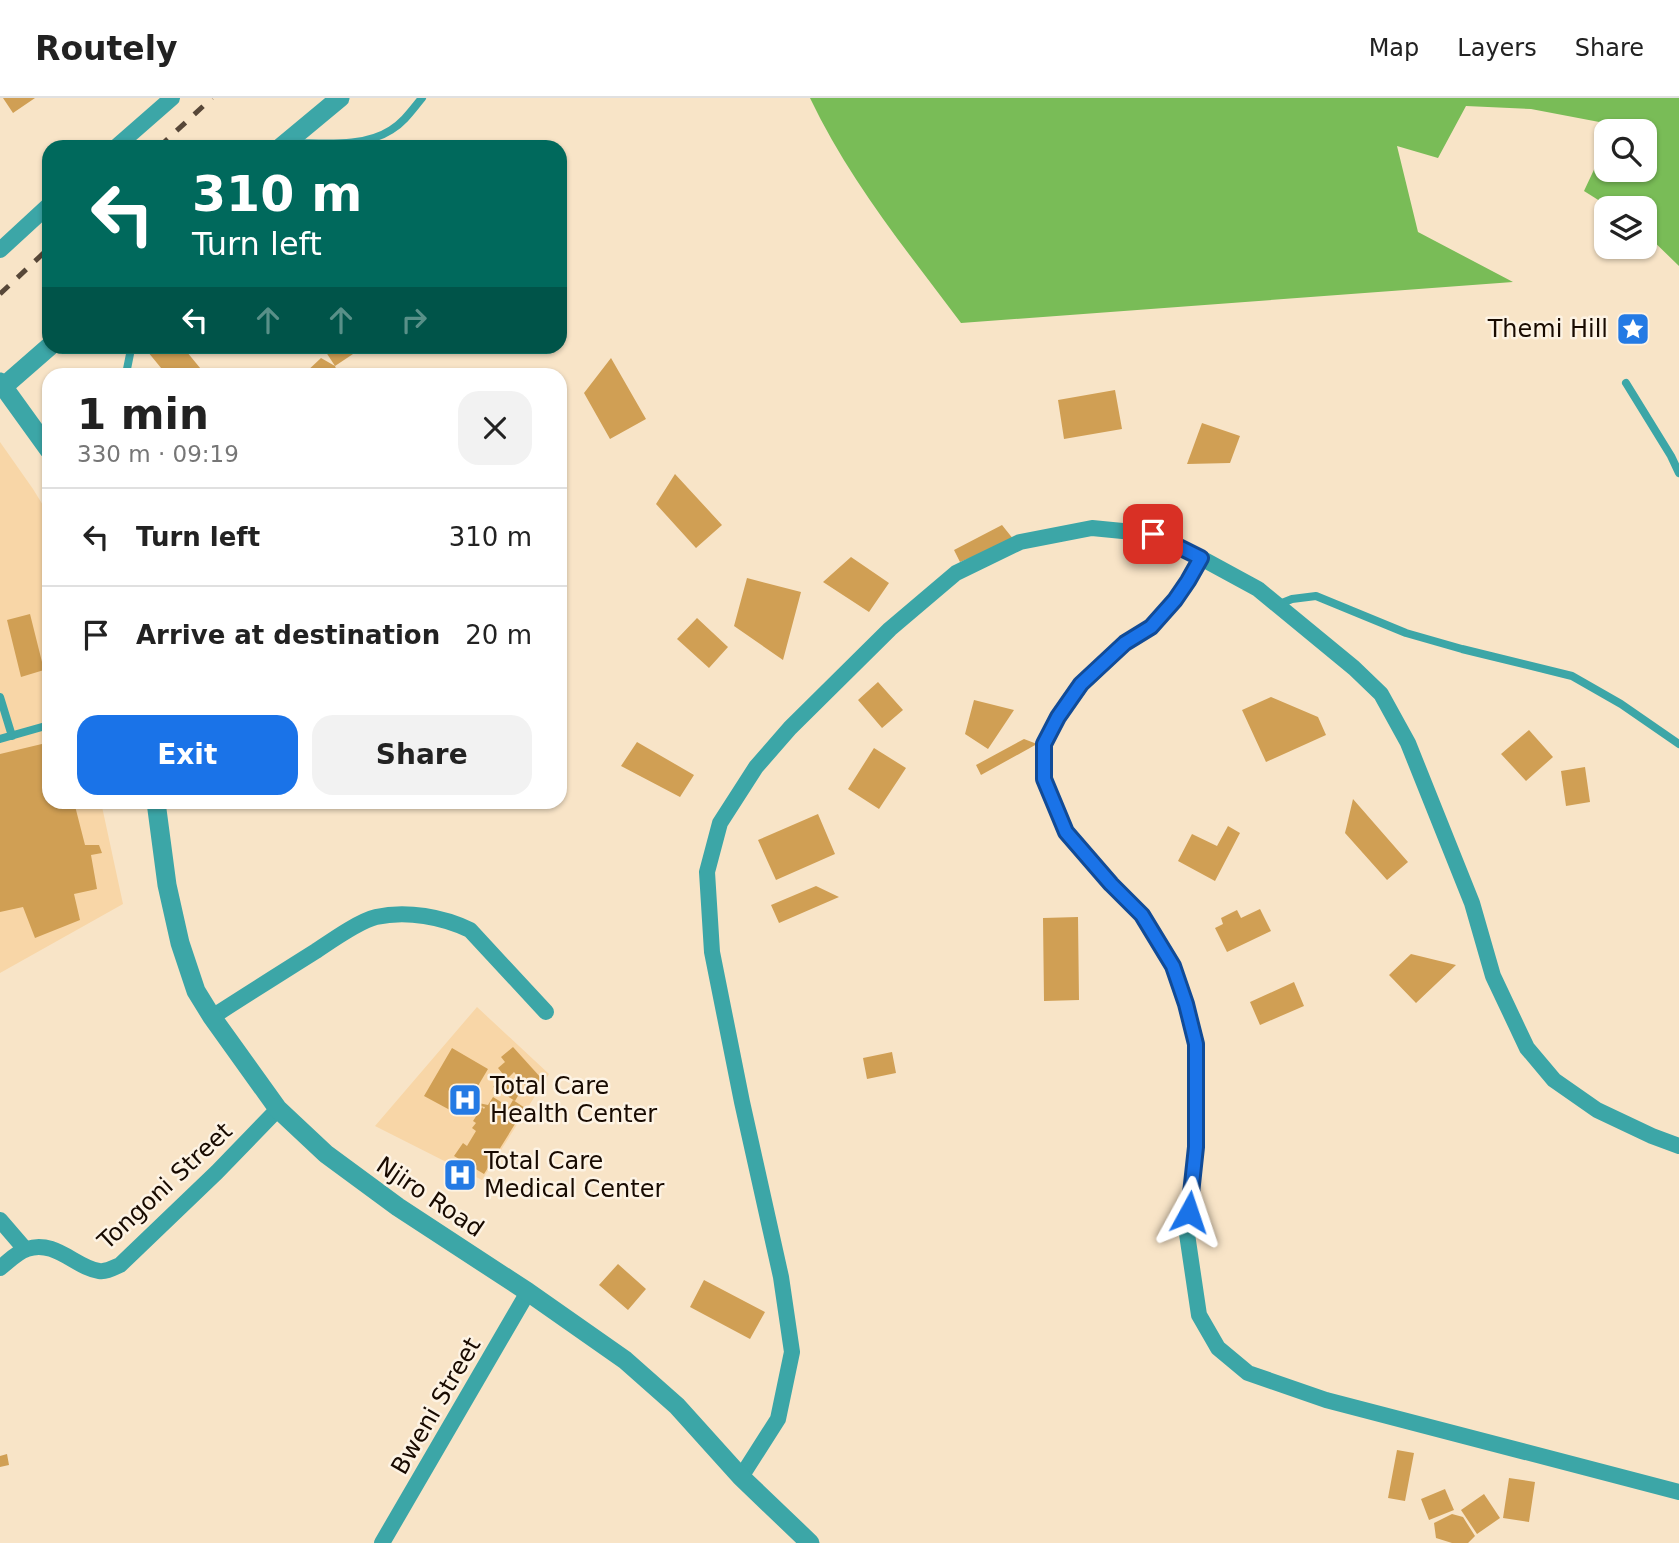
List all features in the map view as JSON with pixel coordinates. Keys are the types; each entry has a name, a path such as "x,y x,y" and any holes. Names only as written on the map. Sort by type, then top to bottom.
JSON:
{"street":[{"path":"124,140 172,98"},
{"path":"289,140 340,98"},
{"path":"0,250 42,211"},
{"path":"42,353 1,386 42,441"},
{"path":"741,1477 778,1419 792,1352 781,1277 712,952 707,872 720,823 756,767 790,728 890,629 956,573 1020,542 1092,528 1153,534 1258,589 1354,668 1381,694 1408,743 1472,903 1493,976 1527,1048 1554,1080 1597,1110 1679,1146"},
{"path":"1201,558 1175,600 1151,627 1125,643 1081,684 1058,717 1044,744 1044,779 1066,832 1142,915 1173,966 1186,1004 1196,1044 1196,1147 1187,1234 1199,1315 1218,1348 1248,1373 1326,1400 1679,1492"},
{"name":"Njiro Road","path":"157,809 167,885 180,943 196,990 212,1017 278,1109 326,1154 377,1192 625,1360 677,1406 741,1477 810,1543"},
{"path":"212,1017 343,933 375,917 392,915 439,919 470,930 546,1012"},
{"name":"Tongoni Street","path":"25,1249 39,1247 58,1251 99,1271 120,1265 278,1109"},
{"path":"0,1220 25,1249 0,1268"},
{"name":"Bweni Street","path":"382,1543 528,1292"}],"lane":[{"path":"367,140 391,130 406,118 422,98"},
{"path":"1626,383 1679,473"},
{"path":"1277,605 1292,598 1316,596 1406,633 1572,676 1621,704 1679,744"},
{"path":"0,697 12,736"},
{"path":"0,739 42,727"}],"shaded area":[{"path":"0,442 42,504 42,809 103,809 123,904 0,973"},
{"name":"Total Care Health Center","path":"477,1007 549,1074 482,1180 375,1126"}],"green space":[{"path":"810,98 1679,98 1679,266 1657,245 1657,196 1594,197 1584,191 1594,170 1594,182 1657,182 1657,119 1594,121 1531,109 1466,106 1438,158 1397,146 1418,232 1513,282 961,323 900,242 842,158"}],"building":[{"path":"3,98 35,98 13,113"},
{"path":"150,354 189,354 200,368 161,368"},
{"path":"327,354 353,354 335,366"},
{"path":"321,358 336,368 310,368"},
{"path":"611,358 646,419 610,439 584,393"},
{"path":"1115,390 1122,429 1064,439 1058,400"},
{"path":"1202,423 1240,436 1230,463 1187,464"},
{"path":"675,474 722,525 696,548 656,504"},
{"path":"1002,525 1014,540 960,562 954,550"},
{"path":"851,557 889,583 869,612 823,582"},
{"path":"747,578 801,592 783,660 734,626"},
{"path":"30,614 42,671 21,677 7,620"},
{"path":"697,618 728,647 709,668 677,639"},
{"path":"878,682 903,710 882,728 858,700"},
{"path":"1271,697 1318,717 1326,735 1266,762 1242,710"},
{"path":"974,700 1014,710 988,749 965,734"},
{"path":"1529,730 1553,757 1526,781 1501,754"},
{"path":"1024,739 1037,744 981,775 976,765"},
{"path":"637,742 694,775 680,797 621,766"},
{"path":"42,744 42,809 76,809 85,845 99,845 102,853 91,855 97,889 74,894 80,920 35,938 23,907 0,912 0,754"},
{"path":"874,748 906,768 879,809 848,789"},
{"path":"1585,767 1590,802 1566,806 1561,771"},
{"path":"1353,799 1408,862 1387,880 1345,833"},
{"path":"818,814 835,854 776,880 758,840"},
{"path":"1228,826 1240,833 1215,881 1178,861 1192,834 1217,846"},
{"path":"816,886 839,897 779,923 771,905"},
{"path":"1260,909 1271,931 1227,952 1215,928 1223,924 1221,918 1237,910 1241,918"},
{"path":"1078,917 1079,1000 1044,1001 1043,918"},
{"path":"1411,954 1456,965 1416,1003 1389,975"},
{"path":"1294,982 1304,1006 1260,1025 1250,1002"},
{"path":"513,1047 542,1079 529,1090 514,1072 507,1079 498,1068 505,1062 501,1057"},
{"path":"452,1048 488,1069 469,1101 488,1105 493,1097 509,1107 513,1100 525,1108 484,1174 454,1156 463,1143 467,1146 476,1131 472,1128 476,1123 473,1121 482,1107 485,1107 468,1104 461,1116 424,1096"},
{"path":"892,1052 896,1073 867,1079 863,1058"},
{"path":"500,1076 522,1089 515,1101 493,1087"},
{"path":"618,1264 646,1289 628,1310 599,1285"},
{"path":"704,1280 765,1312 750,1339 690,1307"},
{"path":"1397,1450 1414,1453 1405,1501 1388,1498"},
{"path":"7,1454 9,1465 0,1467 0,1456"},
{"path":"1509,1478 1535,1482 1529,1522 1503,1518"},
{"path":"1445,1489 1454,1510 1429,1520 1421,1499"},
{"path":"1484,1494 1500,1518 1477,1534 1461,1510"},
{"path":"1452,1514 1463,1517 1475,1536 1468,1543 1452,1543 1436,1538 1434,1523"}],"railway":[{"path":"167,140 212,98"},
{"path":"0,294 42,255"}],"place":[{"name":"Themi Hill","path":"1633,329"},
{"name":"Total Care Health Center","path":"465,1100"},
{"name":"Total Care Medical Center","path":"460,1175"}],"route":[{"path":"1153,534 1201,558 1175,600 1151,627 1125,643 1081,684 1058,717 1044,744 1044,779 1066,832 1142,915 1173,966 1186,1004 1196,1044 1196,1147 1189,1212"}]}
